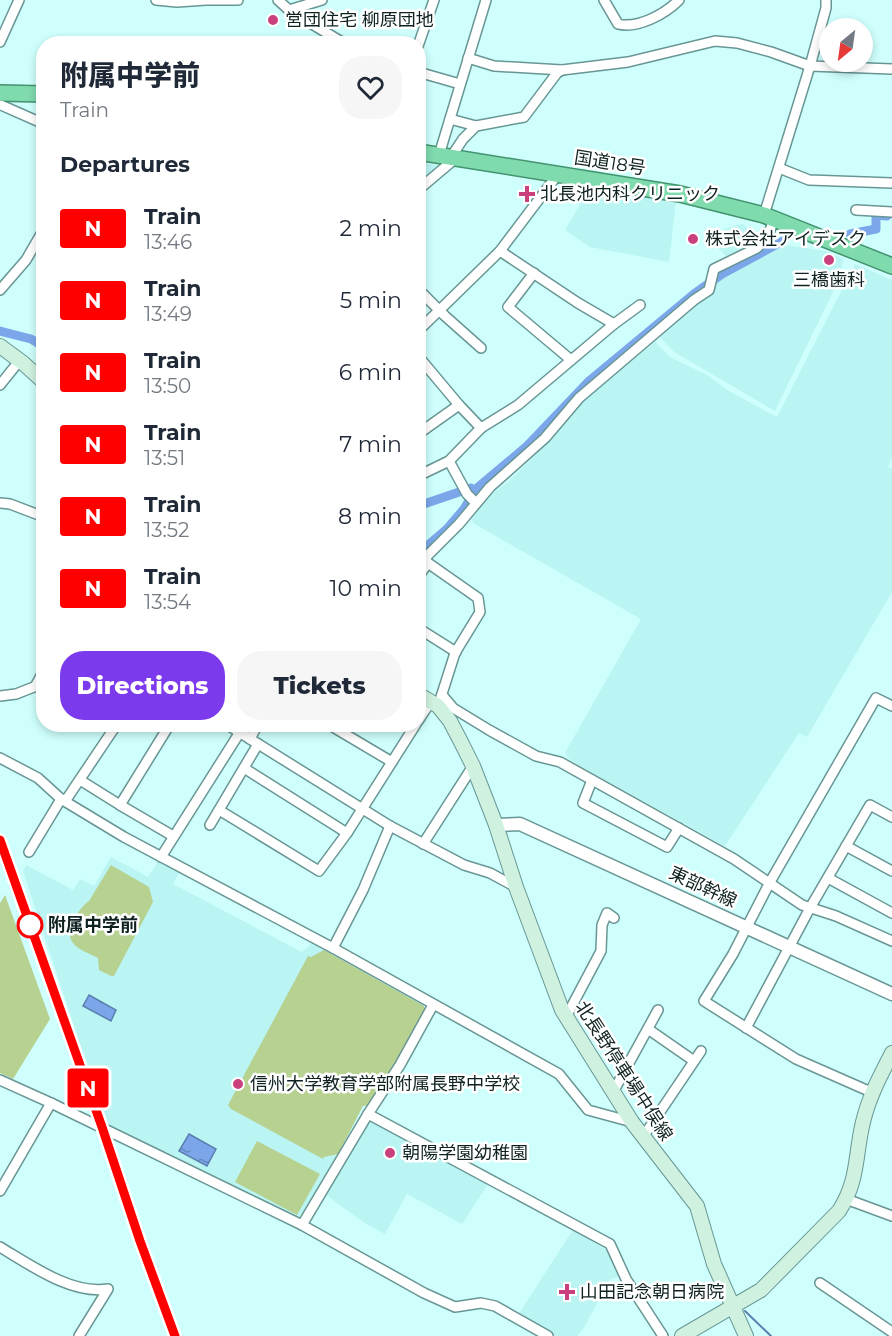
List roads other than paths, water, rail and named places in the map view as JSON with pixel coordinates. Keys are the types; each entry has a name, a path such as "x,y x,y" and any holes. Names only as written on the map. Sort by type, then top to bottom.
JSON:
{"highway":[{"path":"1,99 36,95"},
{"name":"国道18号","path":"426,153 680,194 769,217 892,266"}],"main road":[{"path":"0,346 36,375"},
{"name":"北長野停車場中俣線","path":"432,699 450,721 473,766 566,1017 632,1122 697,1206 714,1264 746,1336"},
{"path":"682,1336 761,1290 822,1230 846,1199 859,1153 862,1125 871,1092 892,1053"}],"street":[{"path":"0,42 19,0"},
{"path":"156,0 177,2 238,0"},
{"path":"278,0 288,10 332,36"},
{"path":"288,10 322,0"},
{"path":"421,36 434,0"},
{"path":"448,157 450,119 486,0"},
{"path":"604,0 618,24 626,26 644,22 674,6 680,0"},
{"path":"426,559 459,524 470,496 490,487 545,438 579,398 709,290 714,269 757,248 768,236 769,217 779,168 810,66 826,8 826,0"},
{"path":"468,58 494,66 562,70 628,62 714,41 737,43 810,66 892,69"},
{"path":"450,119 476,126 524,117 557,73 562,70"},
{"path":"426,74 460,84"},
{"path":"1,99 36,119"},
{"path":"426,181 476,126"},
{"path":"779,168 809,180 892,183"},
{"path":"426,324 501,252 558,174"},
{"path":"856,210 892,212"},
{"path":"0,290 26,260 36,243"},
{"path":"501,252 614,324"},
{"path":"534,273 508,307 571,360"},
{"path":"426,297 481,348"},
{"path":"426,472 449,461 481,428 518,405 640,305"},
{"path":"0,385 20,360"},
{"path":"426,366 481,428"},
{"path":"426,428 459,405"},
{"path":"449,461 470,496"},
{"path":"0,503 10,504 36,514"},
{"path":"426,562 478,598 480,612 432,699 453,708 536,756 560,762 734,859 810,908 836,916 892,941"},
{"path":"426,633 456,652"},
{"path":"0,696 16,694 36,686"},
{"path":"871,1092 796,1059 704,1001 876,698 892,706"},
{"path":"61,800 66,800 112,732"},
{"path":"120,805 165,732"},
{"path":"161,857 240,732 390,826 464,865 490,873 516,887"},
{"path":"210,825 243,768 256,732"},
{"path":"341,732 392,762"},
{"path":"219,810 319,871 347,832 411,732"},
{"path":"0,758 38,778 61,800 161,857 333,948 559,1074 588,1110 632,1122"},
{"path":"423,844 473,766"},
{"path":"243,768 347,832"},
{"path":"80,780 173,836"},
{"path":"592,780 583,803 667,847 679,828"},
{"path":"29,852 61,800"},
{"path":"746,1028 810,908 870,805 892,817"},
{"name":"東部幹線","path":"496,825 520,824 892,994"},
{"path":"333,948 363,890 390,826"},
{"path":"846,846 892,871"},
{"path":"828,878 892,913"},
{"path":"566,1017 601,951 602,925 607,913 614,918"},
{"path":"302,1226 368,1114 400,1065 433,1005"},
{"path":"613,1092 658,1010"},
{"path":"648,1029 694,1061"},
{"path":"643,1137 701,1051"},
{"path":"0,1080 302,1226 424,1293 455,1307 481,1303 495,1306 548,1336"},
{"path":"0,1191 51,1103"},
{"path":"368,1114 610,1244 626,1279 663,1336"},
{"path":"846,1199 892,1216"},
{"path":"0,1247 73,1286 95,1291 108,1289 79,1336"},
{"path":"820,1283 892,1332"}],"water":[{"path":"89,995 116,1010 111,1021 83,1006"},
{"path":"189,1134 216,1149 207,1166 179,1151"}],"waterway":[{"path":"850,234 876,229 876,215 887,216"},
{"path":"426,547 447,529 464,509 476,489 526,447 588,382 694,294 722,274 783,241"},
{"path":"0,331 36,342"},
{"path":"426,503 471,488"},
{"path":"745,1311 771,1336"}],"railway":[{"path":"0,840 175,1336"}],"train":[{"name":"N","path":"0,840 175,1336"}],"place":[{"name":"営団住宅 柳原団地","path":"273,20"},
{"name":"北長池内科クリニック","path":"527,194"},
{"name":"株式会社アイデスク","path":"693,239"},
{"name":"三橋歯科","path":"829,260"},
{"name":"附属中学前","path":"30,925"},
{"name":"信州大学教育学部附属長野中学校","path":"238,1084"},
{"name":"朝陽学園幼稚園","path":"390,1153"},
{"name":"山田記念朝日病院","path":"567,1292"}]}
